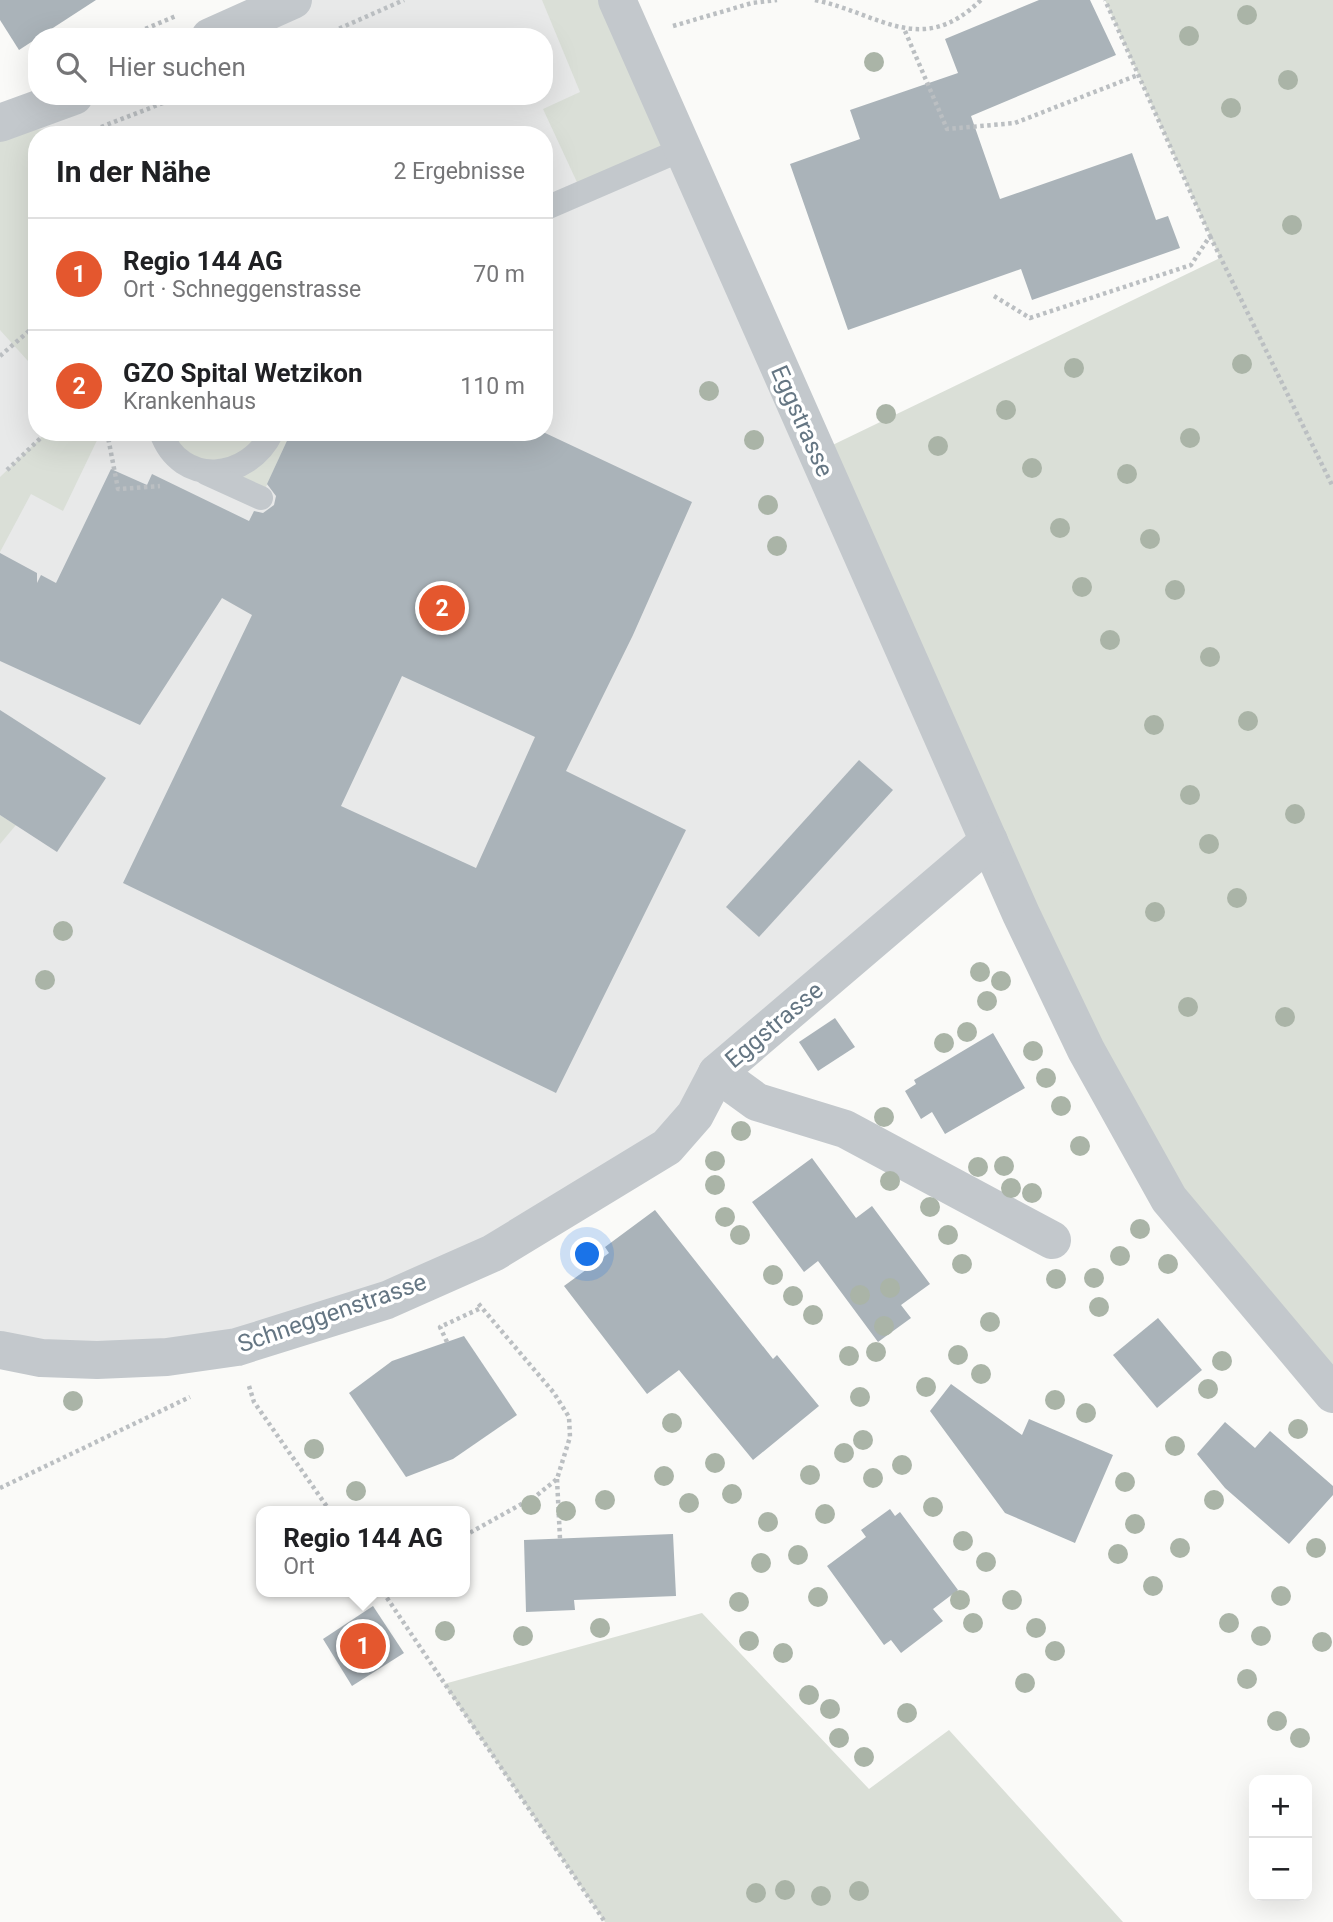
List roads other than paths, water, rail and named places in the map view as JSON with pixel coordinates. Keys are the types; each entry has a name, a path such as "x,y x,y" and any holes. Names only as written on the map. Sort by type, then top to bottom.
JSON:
{"street":[{"path":"230,28 293,0"},
{"name":"Eggstrasse","path":"617,0 989,841 1086,1050 1169,1199 1333,1394"},
{"path":"0,123 82,113"},
{"name":"Eggstrasse","path":"989,841 717,1073 757,1102 845,1129 1052,1240"},
{"name":"Schneggenstrasse","path":"0,1350 41,1357 97,1360 167,1357 237,1347 387,1300 493,1253 667,1147 695,1115 717,1073"}],"lane":[{"path":"553,205 683,149"},
{"path":"166,441 173,452 188,465 261,498"},
{"path":"188,465 203,471 220,472 237,468 253,460 268,441"}],"place":[{"name":"GZO Spital Wetzikon","path":"442,608"},
{"name":"Regio 144 AG","path":"363,1646"}]}
